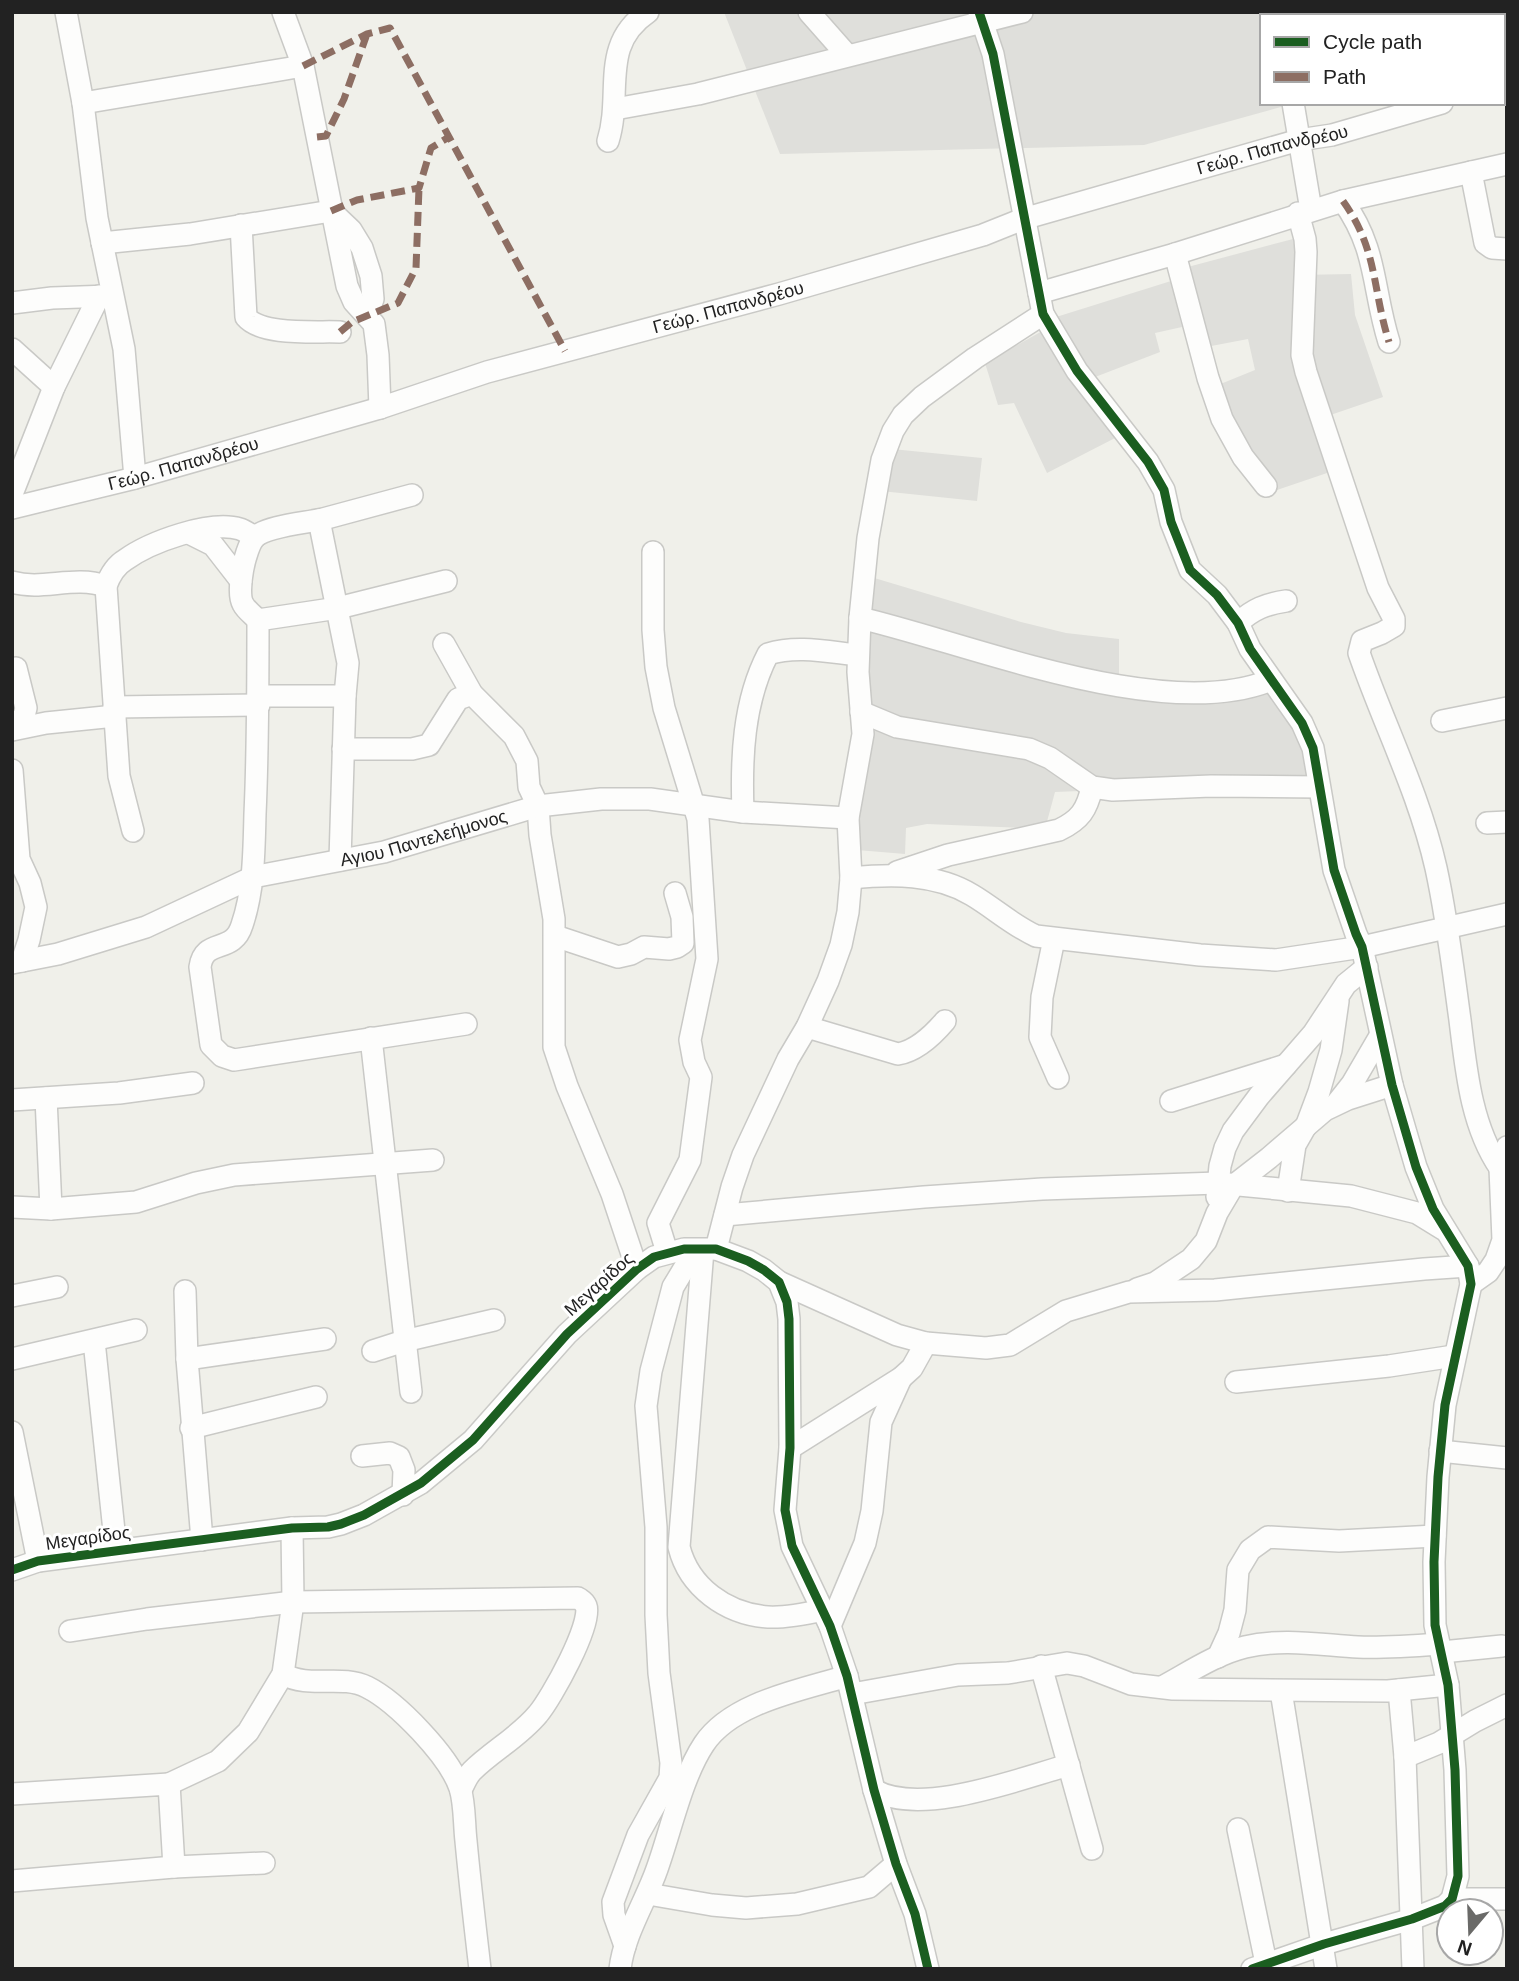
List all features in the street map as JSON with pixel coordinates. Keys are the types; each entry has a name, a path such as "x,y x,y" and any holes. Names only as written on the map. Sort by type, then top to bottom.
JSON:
{"street":[{"path":"65,12 83,103 107,296 124,349 135,478"},
{"path":"283,12 303,66 347,286 354,302 374,324 380,408"},
{"path":"608,141 615,109 618,51 629,29 649,12"},
{"path":"809,12 847,55"},
{"path":"615,109 698,94 981,17 1022,12"},
{"path":"981,17 993,54 1043,314 1077,371 1148,462 1164,490 1171,522 1190,570 1217,595 1238,623 1250,649 1302,723 1312,748 1334,870 1365,957 1391,1085 1416,1167 1433,1209 1469,1275 1445,1405 1440,1451 1433,1602 1448,1685 1458,1832 1458,1876 1453,1897"},
{"path":"83,103 303,66"},
{"path":"1293,105 1305,212 1302,355 1334,463 1378,588 1394,619 1394,626 1363,640 1359,653 1430,843 1447,926 1469,1085 1483,1136 1489,1152 1500,1168"},
{"name":"Γεώρ. Παπανδρέου","path":"12,508 135,478 380,408 487,372 779,294 983,235 1023,219 1299,140 1332,135 1434,105"},
{"path":"1039,293 1343,201 1507,164"},
{"path":"1471,172 1485,243 1492,248 1507,248"},
{"path":"1343,201 1357,220 1369,249 1389,342"},
{"path":"102,243 190,234 331,211"},
{"path":"241,225 246,317 251,323 276,330 340,332"},
{"path":"1175,254 1208,378 1222,419 1243,457 1266,486"},
{"path":"12,303 107,296"},
{"path":"12,494 54,387 81,335 107,296"},
{"path":"826,1618 767,1617 735,1610 713,1598 684,1565 679,1547 710,1250 725,1215 743,1155 788,1059 807,1027 841,945 851,878 848,818 863,734 858,654 860,618 874,497 882,460 893,431 903,415 929,391 1043,314"},
{"path":"12,349 54,387"},
{"path":"412,495 319,520 276,528 255,537 248,552 240,596 243,605 258,620 259,700 253,877 242,927 234,939 206,951 201,957 200,967 211,1045 222,1056 234,1060 466,1024"},
{"path":"319,520 348,663 340,860"},
{"path":"133,831 119,776 106,586 111,574 123,561 148,546 189,533 226,527 242,530 255,537"},
{"path":"189,533 213,545 241,581"},
{"path":"653,552 656,667 664,708 700,834 707,959 698,990 690,1040 694,1062 701,1077 690,1160 658,1223 667,1252"},
{"path":"12,582 23,585 90,581 106,586"},
{"path":"258,620 338,608 446,581"},
{"path":"1238,623 1266,604 1286,601"},
{"path":"860,618 1059,673 1129,686 1205,693 1250,689 1272,680"},
{"path":"444,644 472,694 514,736 527,761 529,787 538,806 554,919 554,1047 567,1086 612,1194 637,1269"},
{"path":"743,812 741,769 745,732 758,673 768,654 781,650 808,650 858,654"},
{"path":"12,729 24,716 26,708 16,668"},
{"path":"343,749 412,749 429,745 458,699 472,694"},
{"path":"12,729 114,711 345,696"},
{"path":"1442,721 1507,708"},
{"path":"861,712 898,727 1029,749 1050,758 1092,787 1113,790 1211,786 1319,787"},
{"path":"12,770 19,859 30,883 36,907 29,940 17,962"},
{"path":"851,878 886,874 948,855 1059,830 1075,822 1082,813 1092,787"},
{"name":"Αγιου Παντελεήμονος","path":"17,962 58,954 146,927 253,877 394,849 538,806 601,799 650,799 743,812 848,818"},
{"path":"850,852 886,874 946,884 971,894 1020,929 1036,936 1200,955 1276,960 1365,957 1447,926 1507,914"},
{"path":"555,936 618,957 645,947 677,947 683,943 684,935 675,893"},
{"path":"1054,939 1042,997 1040,1037 1058,1078"},
{"path":"1129,1292 1155,1283 1191,1259 1206,1241 1226,1184 1225,1148 1233,1131 1259,1096 1313,1034 1365,957"},
{"path":"1288,1191 1295,1146 1307,1124 1331,1049 1340,995"},
{"path":"807,1027 898,1054 905,1053 936,1032 945,1021"},
{"path":"1226,1184 1269,1158 1307,1124 1335,1104 1352,1084 1380,1036"},
{"path":"371,1038 411,1392"},
{"path":"1171,1101 1287,1064"},
{"path":"12,1100 118,1093 193,1083"},
{"path":"1335,1104 1391,1085"},
{"path":"46,1098 51,1209"},
{"path":"1129,1292 1215,1290 1424,1269 1469,1275 1488,1272 1504,1247 1500,1168 1507,1147"},
{"path":"12,1207 51,1209 136,1202 196,1183 234,1175 433,1160"},
{"path":"725,1215 1042,1189 1226,1184 1351,1196 1417,1213 1447,1231"},
{"name":"Μεγαρίδος","path":"12,1570 38,1561 116,1550 292,1528 319,1528 364,1516 403,1495 473,1440 567,1334 637,1269 653,1257 667,1252 684,1249 710,1250 748,1261 779,1282 867,1324 926,1343 986,1348 1010,1345 1066,1311 1129,1292"},
{"path":"625,1946 614,1915 613,1902 638,1835 670,1779 671,1763 659,1673 656,1527 646,1406 651,1371 673,1287 685,1267 710,1250"},
{"path":"779,1282 787,1302 789,1319 790,1448 785,1510 792,1546 826,1618 849,1685 888,1842 915,1914 928,1969"},
{"path":"12,1296 57,1287"},
{"path":"185,1292 191,1428 202,1540"},
{"path":"373,1351 494,1320"},
{"path":"12,1359 136,1330"},
{"path":"187,1359 325,1339"},
{"path":"94,1341 116,1550"},
{"path":"790,1448 901,1378 912,1368 926,1343"},
{"path":"1236,1382 1401,1365 1454,1356"},
{"path":"826,1618 865,1543 872,1511 881,1422 901,1378"},
{"path":"191,1428 316,1397"},
{"path":"12,1433 38,1561"},
{"path":"1440,1451 1507,1458"},
{"path":"362,1456 390,1453 399,1457 404,1470 403,1495"},
{"path":"12,1794 169,1784 218,1760 238,1742 263,1710 283,1674 293,1602 292,1528"},
{"path":"1218,1657 1235,1611 1238,1570 1250,1550 1260,1541 1268,1537 1339,1541 1435,1536"},
{"path":"71,1631 293,1602 578,1598 583,1601 587,1607 587,1617 576,1649 539,1713 516,1736 470,1772 461,1790"},
{"path":"1160,1688 1218,1657 1243,1647 1284,1643 1358,1647 1502,1646"},
{"path":"620,1969 625,1946 648,1894 692,1765 705,1742 725,1722 743,1711 849,1685 1008,1673 1067,1662 1131,1684 1160,1688 1399,1690 1448,1685"},
{"path":"1041,1666 1092,1849"},
{"path":"283,1674 301,1679 351,1681 366,1686 383,1697 447,1761 461,1790 480,1969"},
{"path":"1399,1690 1405,1757 1413,1969"},
{"path":"1281,1691 1326,1969"},
{"path":"1405,1757 1507,1705"},
{"path":"874,1790 897,1798 933,1800 1069,1765"},
{"path":"169,1784 174,1867"},
{"path":"1238,1829 1259,1966 1435,1910"},
{"path":"12,1881 174,1867 264,1863"},
{"path":"853,1893 869,1887 896,1864"},
{"path":"648,1894 746,1908 797,1904 874,1891 888,1895 915,1914"}],"shaded area":[{"path":"724,12 1507,12 1505,46 1505,14 1260,14 1260,105 1288,105 1144,145 780,154"},
{"path":"1293,239 1298,275 1351,274 1355,315 1383,397 1313,421 1330,472 1277,490 1254,459 1231,417 1218,385 1255,370 1248,339 1206,347 1184,268"},
{"path":"1171,281 1182,327 1155,333 1160,352 1090,379 1053,318"},
{"path":"1044,330 1117,437 1047,473 1014,403 998,405 985,363"},
{"path":"892,449 982,458 977,501 881,491"},
{"path":"871,577 1021,622 1066,633 1119,639 1119,681 867,614"},
{"path":"866,626 1059,677 1271,687 1303,735 1313,783 1109,782 909,723 867,707"},
{"path":"869,723 1038,759 1080,791 1055,792 1045,829 927,824 906,828 905,854 857,850 854,821"}],"marked path":[{"path":"303,66 367,34 390,28 565,351"},
{"path":"317,137 326,136 344,99 367,34"},
{"path":"331,211 357,200 419,188 431,148 449,137"},
{"path":"340,332 352,322 398,303 416,268 419,188"},
{"path":"1343,201 1363,236 1389,342"}],"cycle path":[{"path":"979,12 993,54 1043,314 1077,371 1148,462 1164,490 1171,522 1190,570 1217,595 1238,623 1250,649 1302,723 1313,748 1334,870 1362,947 1392,1085 1416,1167 1433,1209 1468,1266 1471,1284 1445,1405 1434,1562 1435,1625 1448,1685 1455,1770 1458,1876 1452,1899 1445,1906 1412,1919 1324,1944 1252,1969"},
{"path":"12,1570 38,1561 292,1528 328,1527 364,1515 421,1483 473,1440 567,1334 637,1269 654,1257 684,1249 716,1249 748,1261 779,1282 787,1302 790,1448 785,1510 792,1546 830,1626 847,1676 874,1790 896,1864 915,1914 928,1969"}]}
